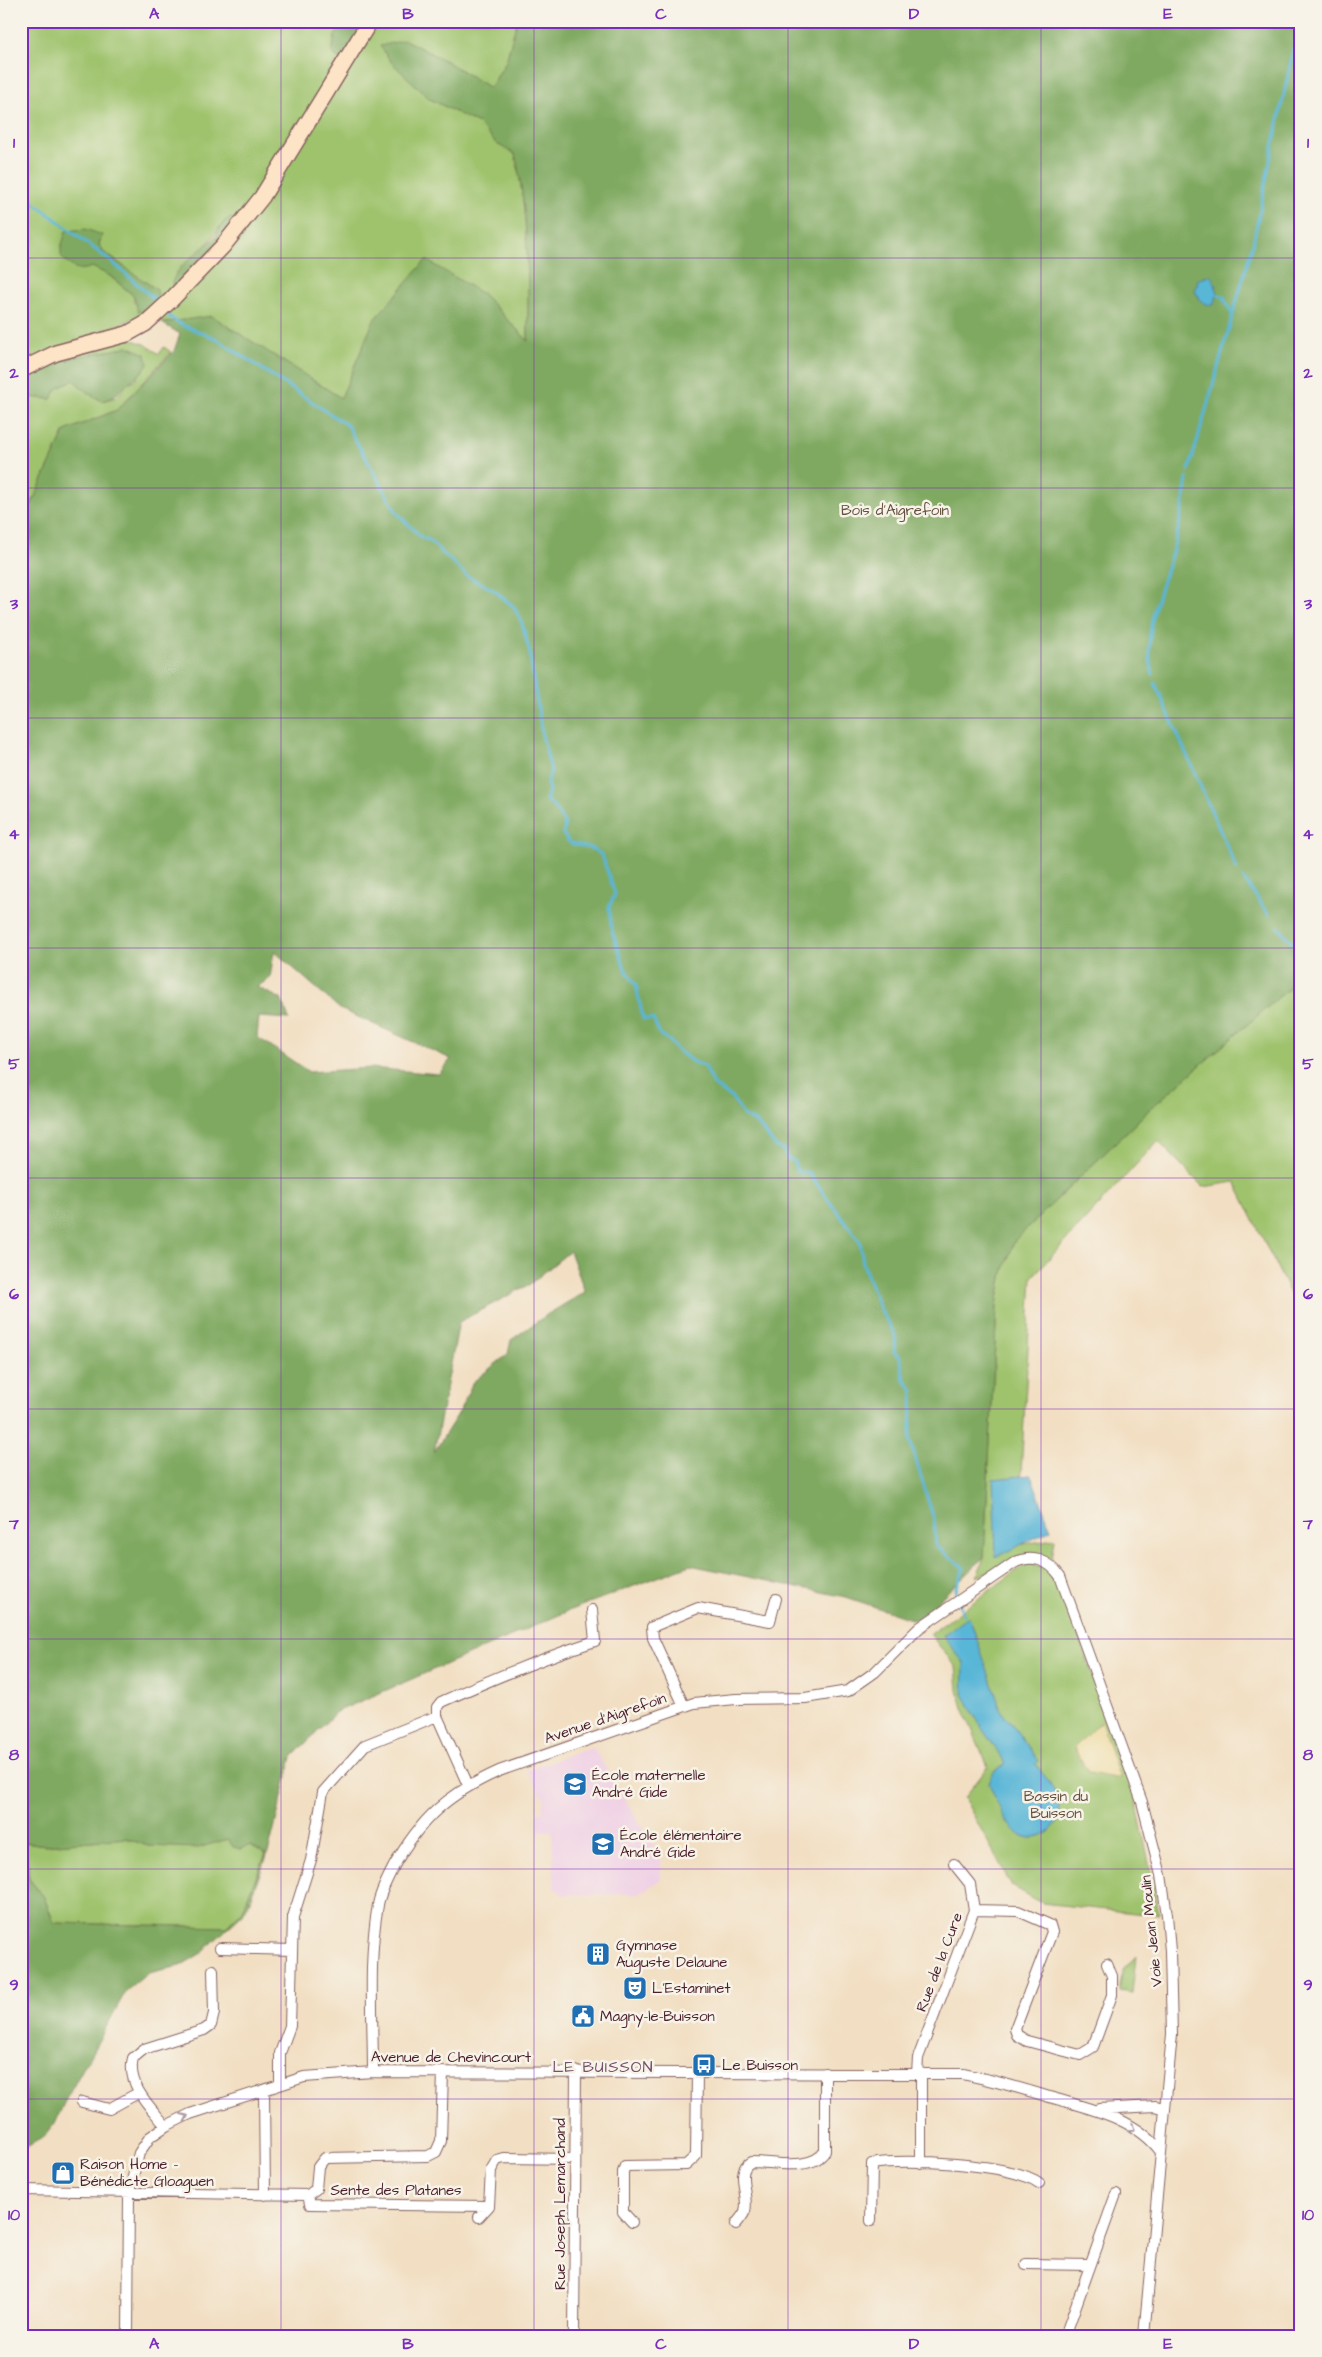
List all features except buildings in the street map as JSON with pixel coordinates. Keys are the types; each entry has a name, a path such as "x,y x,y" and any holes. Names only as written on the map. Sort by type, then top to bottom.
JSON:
{"street":[{"path":"21,370 56,353 127,334 150,320 171,300 223,246 262,197 370,21"},
{"name":"Avenue d'Aigrefoin","path":"373,2072 372,1955 378,1902 389,1876 409,1840 431,1814 468,1785 499,1771 694,1702 823,1696 848,1691 875,1672 919,1628 1014,1563 1030,1558"},
{"name":"Voie Jean Moulin","path":"1030,1558 1050,1564 1060,1576 1136,1782 1161,1874 1170,1951 1172,2034 1144,2336"},
{"path":"684,1706 653,1638 652,1627 698,1608 770,1621 776,1599"},
{"path":"468,1785 437,1716 437,1708 441,1702 561,1652 595,1641 592,1610"},
{"path":"280,2085 280,2054 290,2026 293,1917 311,1860 323,1792 365,1745 437,1716"},
{"name":"Rue de la Cure","path":"921,2163 918,2058 974,1910 970,1884 954,1864"},
{"path":"974,1910 1018,1911 1050,1925 1052,1932 1015,2029 1017,2036 1027,2041 1080,2055 1093,2047 1112,1995 1112,1976 1107,1964"},
{"path":"220,1948 292,1950"},
{"path":"166,2126 138,2093 132,2061 136,2054 144,2048 204,2030 211,2025 214,2013 212,1970"},
{"name":"Avenue de Chevincourt","path":"128,2336 128,2192 139,2153 150,2137 166,2126 190,2114 304,2078 330,2074 373,2072 576,2072 764,2075 826,2073 963,2074 992,2079 1098,2109 1115,2117 1153,2141 1161,2152"},
{"path":"21,2190 308,2196 316,2189 318,2167 325,2158 428,2156 436,2152 441,2141 443,2072"},
{"name":"Rue Joseph Lemarchand","path":"574,2336 576,2072"},
{"path":"632,2222 623,2212 623,2172 626,2166 686,2165 696,2156 697,2073"},
{"path":"736,2224 746,2210 743,2170 747,2164 751,2162 806,2163 819,2159 825,2151 826,2073"},
{"path":"264,2091 264,2195"},
{"path":"82,2102 109,2109 138,2093"},
{"name":"Avenue de Chevincourt","path":"1098,2109 1156,2106 1165,2109"},
{"path":"479,2217 490,2206 491,2170 497,2160 575,2159"},
{"path":"871,2222 872,2164 969,2164 1024,2175 1039,2182"},
{"path":"1065,2336 1116,2194"},
{"name":"Sente des Platanes","path":"308,2196 310,2204 490,2206"},
{"path":"1026,2264 1090,2265"}],"shaded area":[{"path":"593,1747 661,1858 661,1880 638,1894 563,1895 554,1887 552,1831 538,1831 538,1813 544,1810 542,1807 544,1799 526,1770"}],"green space":[{"path":"21,21 348,21 335,35 361,24 360,21 517,21 506,62 490,88 446,61 430,99 479,124 497,144 515,154 520,177 525,224 528,271 528,341 483,294 374,320 341,398 212,317 162,323 157,309 21,365","holes":["220,226 215,243 205,256 175,274 200,252","85,229 102,236 99,244 102,251 157,290 134,303 134,296 110,276 92,266"]},
{"path":"348,21 360,21 366,44 358,55 345,64 332,53 335,35"},
{"name":"Bois d'Aigrefoin","path":"517,21 1301,21 1301,978 1152,1107 1015,1240 1003,1272 997,1305 984,1557 917,1621 846,1597 690,1565 573,1609 336,1712 292,1757 268,1853 243,1914 200,1954 180,1966 148,1973 126,1991 64,2103 55,2123 44,2137 21,2150 21,1434 26,1370 21,1295 21,527 65,431 117,410 174,351 180,334 162,323 212,316 341,398 374,320 426,260 483,294 528,341 528,270 525,223 520,177 515,154 497,144 479,124 430,99 392,63 380,46 405,40 446,61 490,88 506,62","holes":["274,951 340,1009 451,1059 439,1074 371,1068 309,1072 257,1037 259,1017 289,1019 281,999 257,987 270,978","570,1251 585,1292 548,1314 511,1340 508,1354 473,1382 458,1414 434,1452 459,1322 530,1284","126,1838 148,1846 198,1848 228,1839 233,1847 241,1849 250,1845 266,1854 241,1913 226,1927 54,1923 44,1897 29,1879 25,1842 45,1845"]},
{"path":"232,218 233,223 204,258 175,287 172,283 179,270 215,237 225,221"},
{"path":"85,229 102,235 99,244 102,251 157,290 159,304 150,310 138,312 134,296 110,276 92,267 87,269 75,268 61,256 61,248 66,231"},
{"path":"126,338 145,344 159,354 164,347 171,352 117,410 65,431 21,527 21,403 28,397 51,399 58,388 73,380 101,401 117,397 128,383 137,379 127,346 64,360 21,379 21,374 43,363"},
{"path":"127,346 146,354 148,364 139,375 113,397 102,401 88,393 73,380 58,388 51,399 28,397 21,403 21,379 29,374 64,360"},
{"path":"1301,978 1301,1316 1235,1182 1203,1187 1158,1141 1032,1277 1017,1545 1055,1539 1052,1558 1026,1553 977,1577 984,1557 997,1305 1006,1264 1015,1240 1152,1107"},
{"path":"21,1295 26,1370 21,1434"},
{"name":"Bassin du Buisson","path":"1027,1563 1045,1567 1060,1585 1134,1790 1159,1913 1144,1914 1042,1903 1012,1886 964,1798 988,1767 963,1708 958,1690 956,1667 930,1634"},
{"path":"126,1838 148,1846 228,1838 241,1849 250,1845 266,1854 241,1913 226,1927 54,1923 44,1897 29,1879 25,1842 45,1845"},
{"path":"1136,1956 1132,1993 1119,1991 1123,1970"}],"sand":[{"path":"1101,1721 1120,1779 1089,1773 1074,1748"}],"water":[{"path":"1206,276 1212,276 1218,293 1214,304 1210,306 1201,301 1195,291 1198,280"},
{"path":"1031,1475 1051,1530 996,1557 993,1479"},
{"name":"Bassin du Buisson","path":"969,1616 1001,1710 1039,1761 1035,1764 1050,1783 1057,1796 1058,1818 1054,1827 1039,1837 1030,1838 1021,1835 1012,1828 996,1801 989,1783 994,1772 1006,1764 983,1730 963,1694 964,1663 943,1635"}],"waterway":[{"path":"1189,470 1253,243 1295,41 1301,26"},
{"path":"21,193 112,262 160,304"},
{"path":"1218,295 1223,296 1232,314"},
{"path":"165,311 171,318 182,325 215,338 347,425 397,513 422,538 429,540 467,576 494,590 514,607 521,620 529,649 542,735 551,770 547,783 549,790 546,800 554,807 565,824 563,834 570,843 593,849 602,855 615,894 609,907 612,931 625,969 636,985 643,1019 653,1019 660,1035 669,1040 676,1049 693,1062 705,1066 713,1084 733,1099 744,1116 757,1123 776,1147 784,1150 787,1158 794,1161 797,1172 808,1172 860,1242 863,1264 880,1309 896,1337 894,1352 900,1356 904,1379 913,1390 910,1440 934,1520 936,1546 964,1568 956,1589 957,1598"},
{"path":"1153,674 1150,657 1151,625 1154,609 1176,538 1187,478"},
{"path":"1155,683 1237,869"},
{"path":"1243,878 1269,915"},
{"path":"1278,927 1301,952"},
{"path":"959,1604 964,1615"}],"place":[{"name":"École maternelle André Gide","path":"575,1784"},
{"name":"École élémentaire André Gide","path":"603,1844"},
{"name":"Gymnase Auguste Delaune","path":"598,1954"},
{"name":"L'Estaminet","path":"635,1988"},
{"name":"Magny-le-Buisson","path":"583,2016"},
{"name":"Le Buisson","path":"704,2065"},
{"name":"Raison Home - Bénédicte Gloaguen","path":"63,2173"}],"district":[{"name":"LE BUISSON","path":"603,2066"}]}
